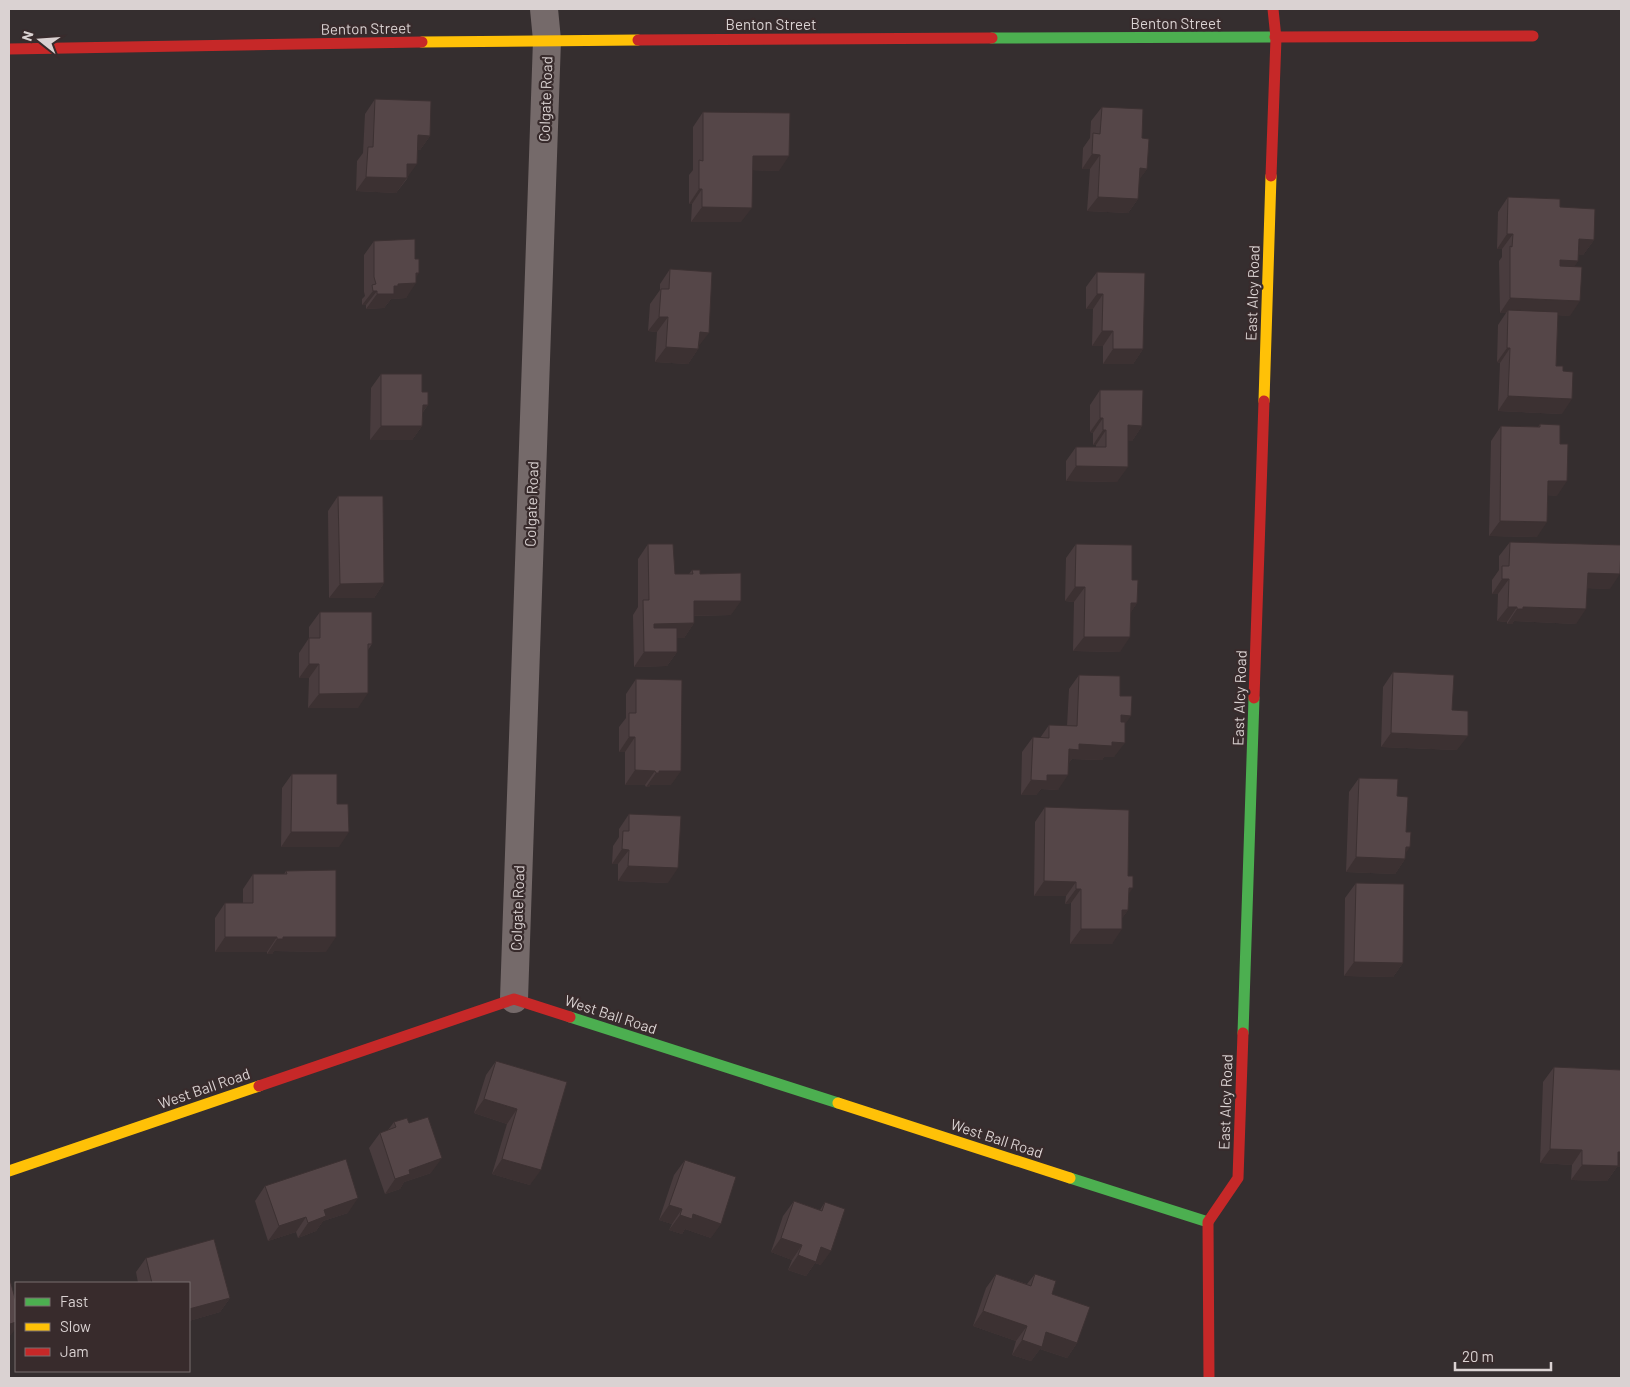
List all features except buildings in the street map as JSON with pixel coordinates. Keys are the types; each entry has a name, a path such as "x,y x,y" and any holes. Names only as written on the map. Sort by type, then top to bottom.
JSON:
{"street":[{"name":"Colgate Road","path":"514,999 547,40 544,9"},
{"name":"East Alcy Road","path":"1208,1222 1238,1178 1276,38 1273,9"},
{"name":"Benton Street","path":"9,50 547,40 1533,36"},
{"name":"West Ball Road","path":"9,1170 514,999 1208,1222"},
{"path":"1208,1222 1209,1378"}],"traffic: fast":[{"path":"992,38 1275,37"},
{"path":"1243,1033 1254,698"},
{"path":"570,1017 838,1103"},
{"path":"1070,1178 1208,1222"}],"traffic: slow":[{"path":"422,42 638,40"},
{"path":"1264,401 1271,176"},
{"path":"9,1171 259,1086"},
{"path":"838,1103 1070,1178"}],"traffic: jam":[{"path":"1271,176 1276,38 1273,9"},
{"path":"1275,37 1533,36"},
{"path":"638,40 992,38"},
{"path":"9,49 422,42"},
{"path":"1254,698 1264,401"},
{"path":"259,1086 514,999 570,1017"},
{"path":"1209,1378 1208,1222 1238,1178 1243,1033"}]}
